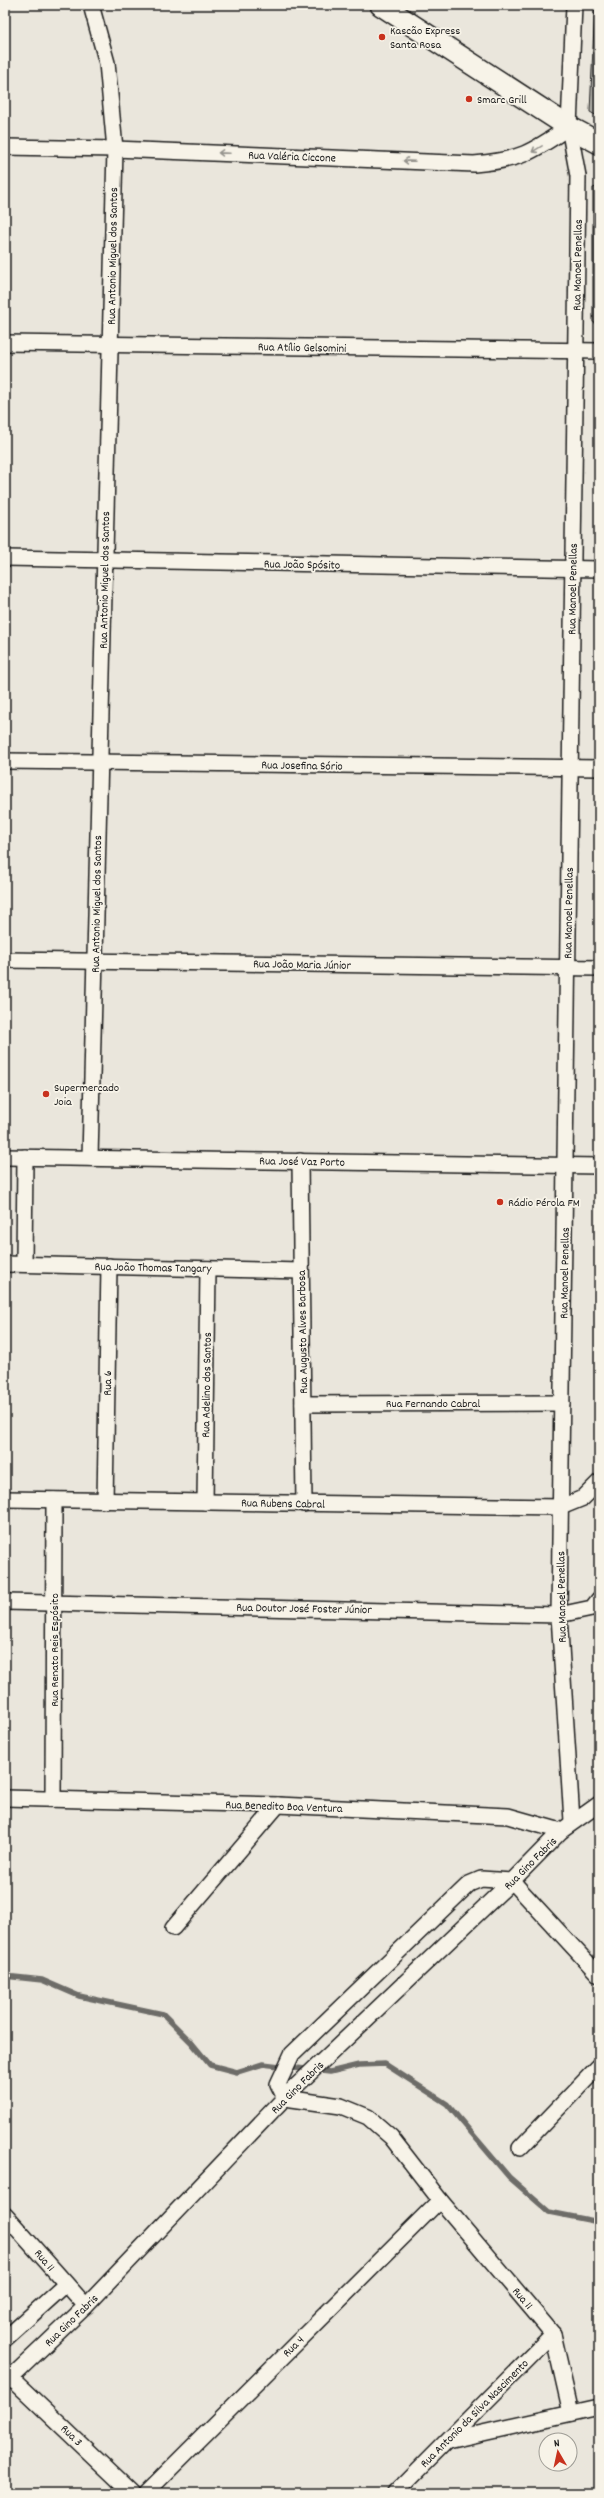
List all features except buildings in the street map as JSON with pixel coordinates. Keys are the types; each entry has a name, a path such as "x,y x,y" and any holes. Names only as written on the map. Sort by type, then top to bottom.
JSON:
{"street":[{"name":"Rua Antonio Miguel dos Santos","path":"90,1158 115,149 107,62 91,5"},
{"path":"382,5 569,127 599,143"},
{"name":"Rua Manoel Penellas","path":"572,1821 559,1615 578,176 569,127 574,5"},
{"name":"Rua Valéria Ciccone","path":"5,147 115,149 474,164 507,161 534,151 569,127"},
{"name":"Rua Atílio Gelsomini","path":"5,343 599,351"},
{"name":"Rua João Spósito","path":"5,558 599,569"},
{"name":"Rua Josefina Sório","path":"5,761 599,768"},
{"name":"Rua João Maria Júnior","path":"5,960 599,968"},
{"name":"Rua José Vaz Porto","path":"5,1157 599,1166"},
{"path":"24,1264 25,1157"},
{"name":"Rua Augusto Alves Barbosa","path":"300,1161 304,1504"},
{"name":"Rua João Thomas Tangary","path":"5,1264 301,1270"},
{"name":"Rua 6","path":"105,1501 109,1266"},
{"name":"Rua Adelino dos Santos","path":"204,1502 208,1269"},
{"name":"Rua Fernando Cabral","path":"303,1404 562,1403"},
{"path":"561,1507 583,1498 599,1482"},
{"name":"Rua Rubens Cabral","path":"5,1499 561,1507"},
{"name":"Rua Renato Reis Espósito","path":"53,1799 54,1500"},
{"name":"Rua Doutor José Foster Júnior","path":"5,1602 559,1615 592,1608 599,1599"},
{"name":"Rua Benedito Boa Ventura","path":"5,1798 278,1804 508,1816 561,1831"},
{"path":"173,1928 278,1804"},
{"name":"Rua Gino Fabris","path":"8,2380 86,2306 324,2059 512,1881 561,1831 572,1821 599,1804"},
{"path":"290,2093 278,2084 292,2054 469,1884 481,1878 512,1881 599,1975"},
{"path":"520,2148 599,2066"},
{"name":"Rua 11","path":"290,2093 341,2106 368,2117 391,2137 440,2200 553,2334 571,2412"},
{"name":"Rua 4","path":"146,2493 440,2200"},
{"name":"Rua 11","path":"5,2215 86,2306"},
{"path":"5,2339 66,2284"},
{"name":"Rua Antonio da Silva Nascimento","path":"395,2493 553,2334"},
{"name":"Rua 3","path":"8,2380 132,2493"},
{"path":"447,2441 599,2406"}],"waterway":[{"path":"5,1976 42,1980 79,1996 163,2014 191,2042 210,2065 237,2072 263,2064 330,2072 359,2065 385,2064 447,2104 509,2177 549,2212 599,2222"}],"place":[{"name":"Kascão Express Santa Rosa","path":"382,37"},
{"name":"Smarc Grill","path":"469,99"},
{"name":"Supermercado Joia","path":"46,1094"},
{"name":"Rádio Pérola FM","path":"500,1202"}]}
